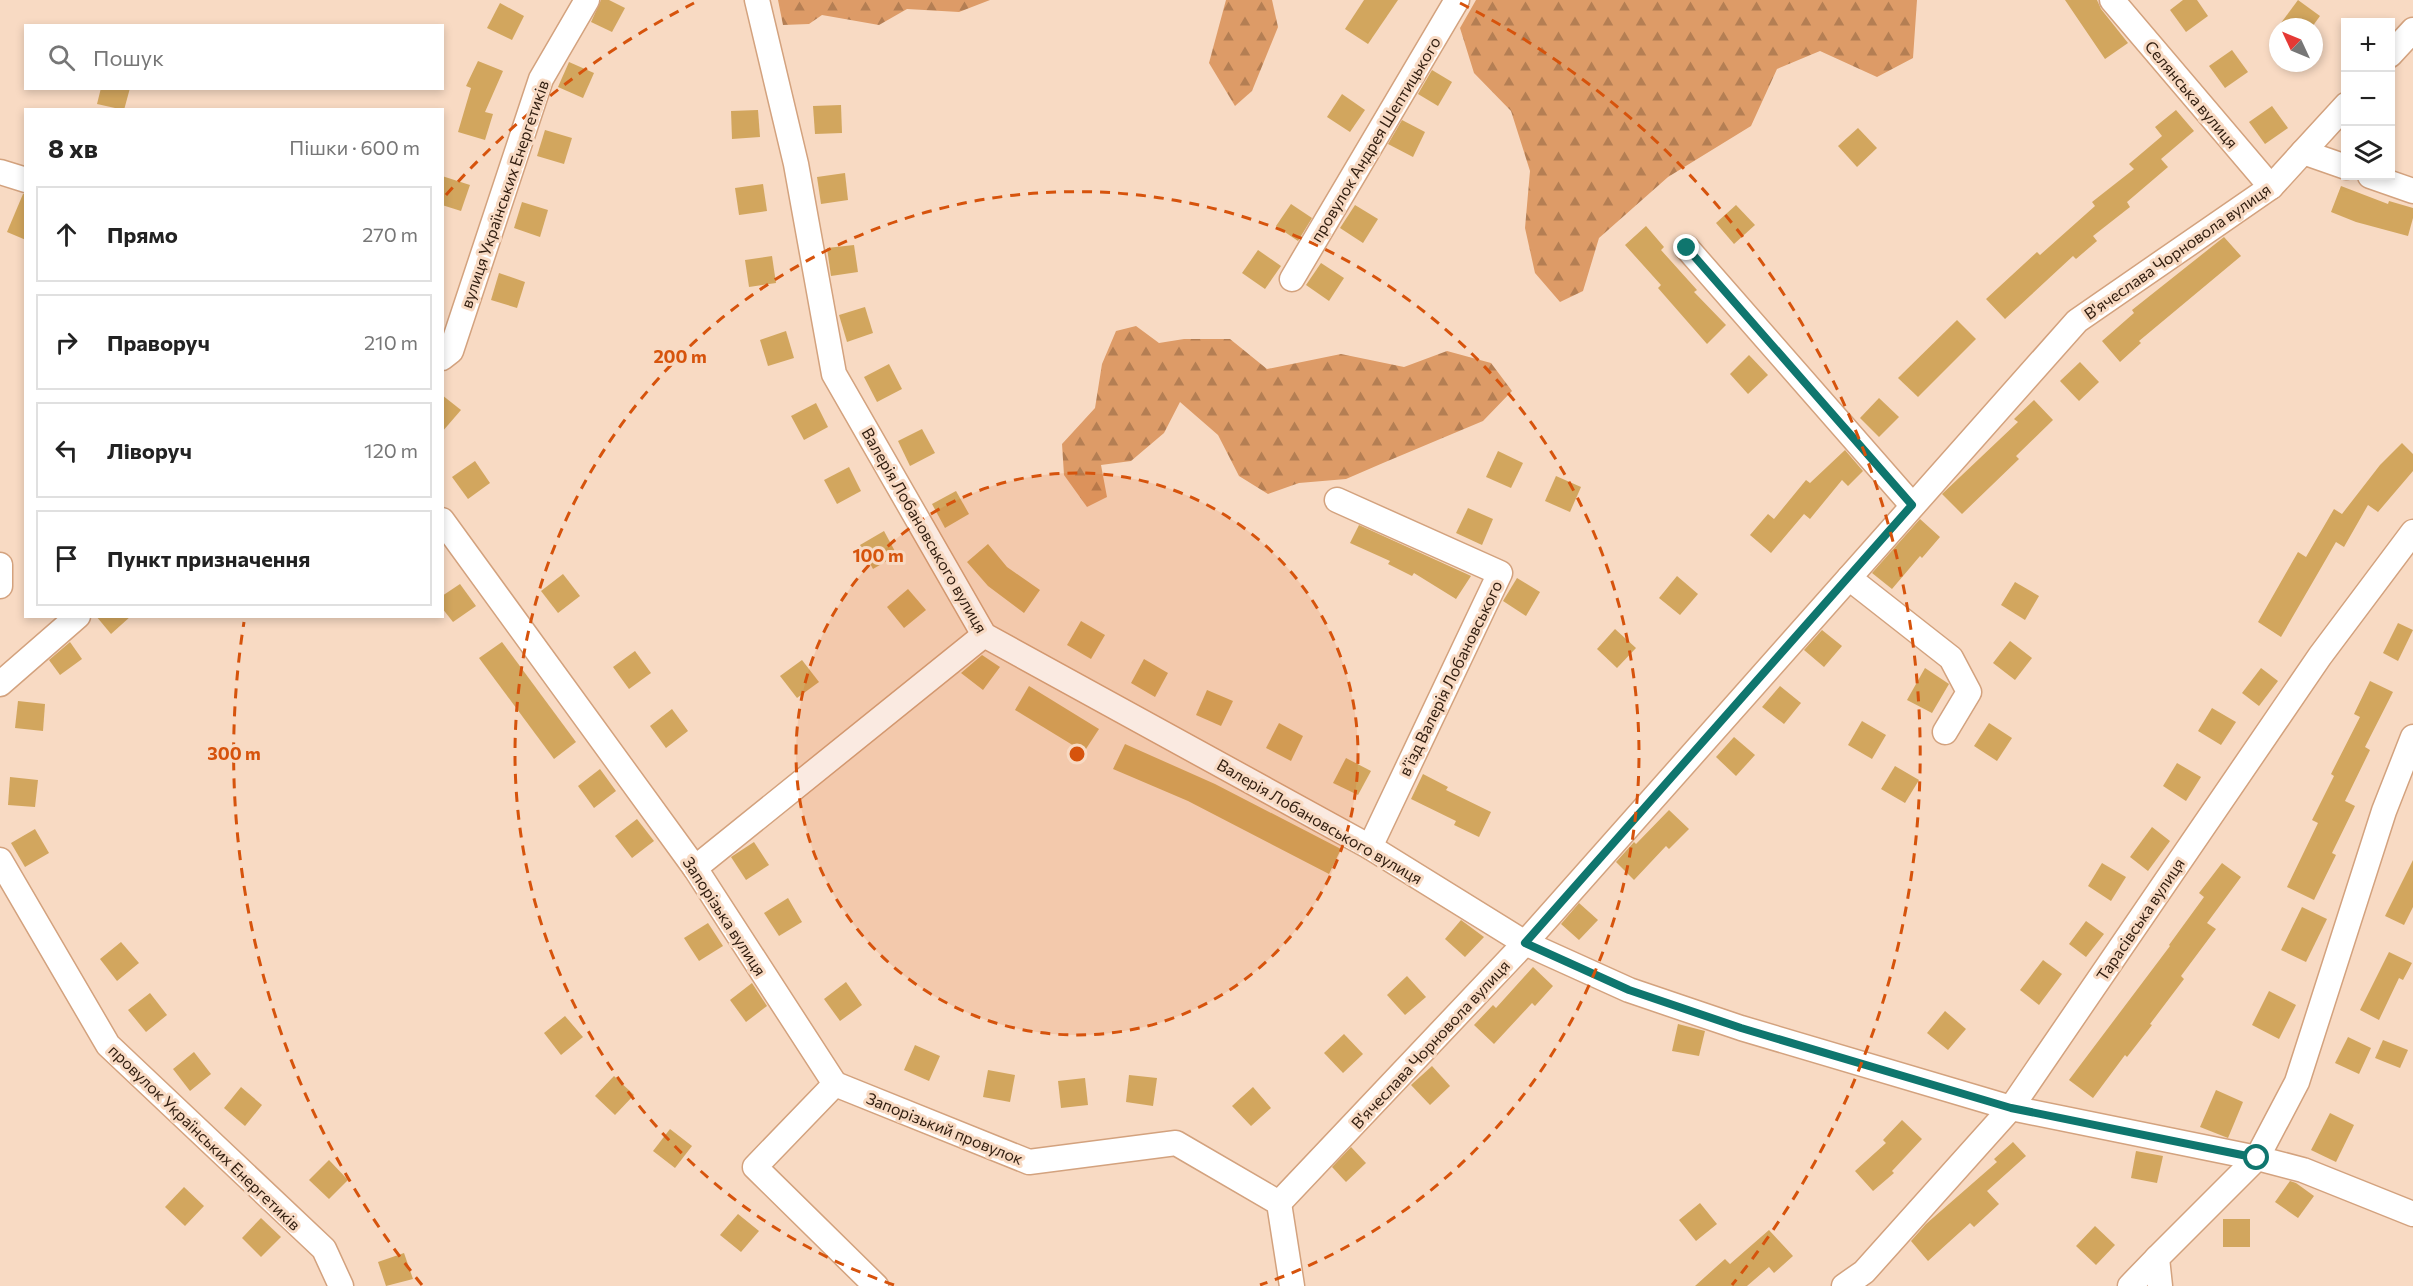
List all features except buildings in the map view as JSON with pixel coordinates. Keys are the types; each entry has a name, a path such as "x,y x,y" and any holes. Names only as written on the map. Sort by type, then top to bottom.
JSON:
{"street":[{"name":"вулиця Українських Енергетиків","path":"444,356 451,351 541,79 587,0"},
{"name":"Валерія Лобановського вулиця","path":"757,0 796,164 834,374 984,635 1370,847 1525,943 1629,990 1741,1028 2011,1108 2257,1158 2303,1170 2413,1214"},
{"name":"провулок Андрея Шептицького","path":"1292,279 1457,0"},
{"name":"Селянська вулиця","path":"2112,0 2271,187"},
{"path":"2395,50 2413,30"},
{"name":"В'ячеслава Чорновола вулиця","path":"1279,1203 1525,943 2077,321 2271,187 2341,110"},
{"path":"2303,152 2341,165"},
{"path":"0,171 24,179"},
{"path":"2381,180 2413,191"},
{"path":"1687,248 1912,505"},
{"name":"в’їзд Валерія Лобановського","path":"1337,500 1500,573 1370,847"},
{"name":"Запорізька вулиця","path":"444,523 695,868 835,1084"},
{"name":"Тарасівська вулиця","path":"1844,1286 1864,1272 2011,1108 2320,656 2413,532"},
{"path":"0,565 0,586"},
{"path":"1848,578 1951,658 1969,692 1945,732"},
{"path":"0,684 76,618"},
{"path":"695,868 984,635"},
{"path":"2130,1286 2257,1158 2297,1083 2384,811 2413,737"},
{"name":"провулок Українських Енергетиків","path":"0,860 108,1045 324,1250 341,1286"},
{"path":"835,1084 755,1167 876,1286"},
{"name":"Запорізький провулок","path":"835,1084 1029,1162 1176,1143 1279,1203"},
{"path":"1279,1203 1292,1286"},
{"path":"2157,1258 2160,1286"}],"green space":[{"path":"778,0 990,0 959,12 907,9 879,25 822,15 809,24 783,25"},
{"path":"1226,0 1272,0 1278,27 1252,91 1235,106 1209,63"},
{"path":"1476,0 1917,0 1913,58 1877,77 1820,51 1777,69 1751,126 1668,177 1599,238 1583,291 1560,302 1535,273 1525,228 1530,171 1511,111 1474,73 1460,28"},
{"path":"1136,326 1159,343 1184,339 1230,339 1267,369 1341,354 1404,367 1447,351 1491,363 1512,391 1483,421 1346,479 1299,483 1268,494 1239,476 1218,435 1180,402 1164,433 1131,461 1101,465 1107,497 1087,507 1064,475 1062,444 1095,408 1102,364 1116,331"}],"route":[{"path":"1687,248 1912,505 1525,943 1629,990 1741,1028 2011,1108 2257,1158"}]}
